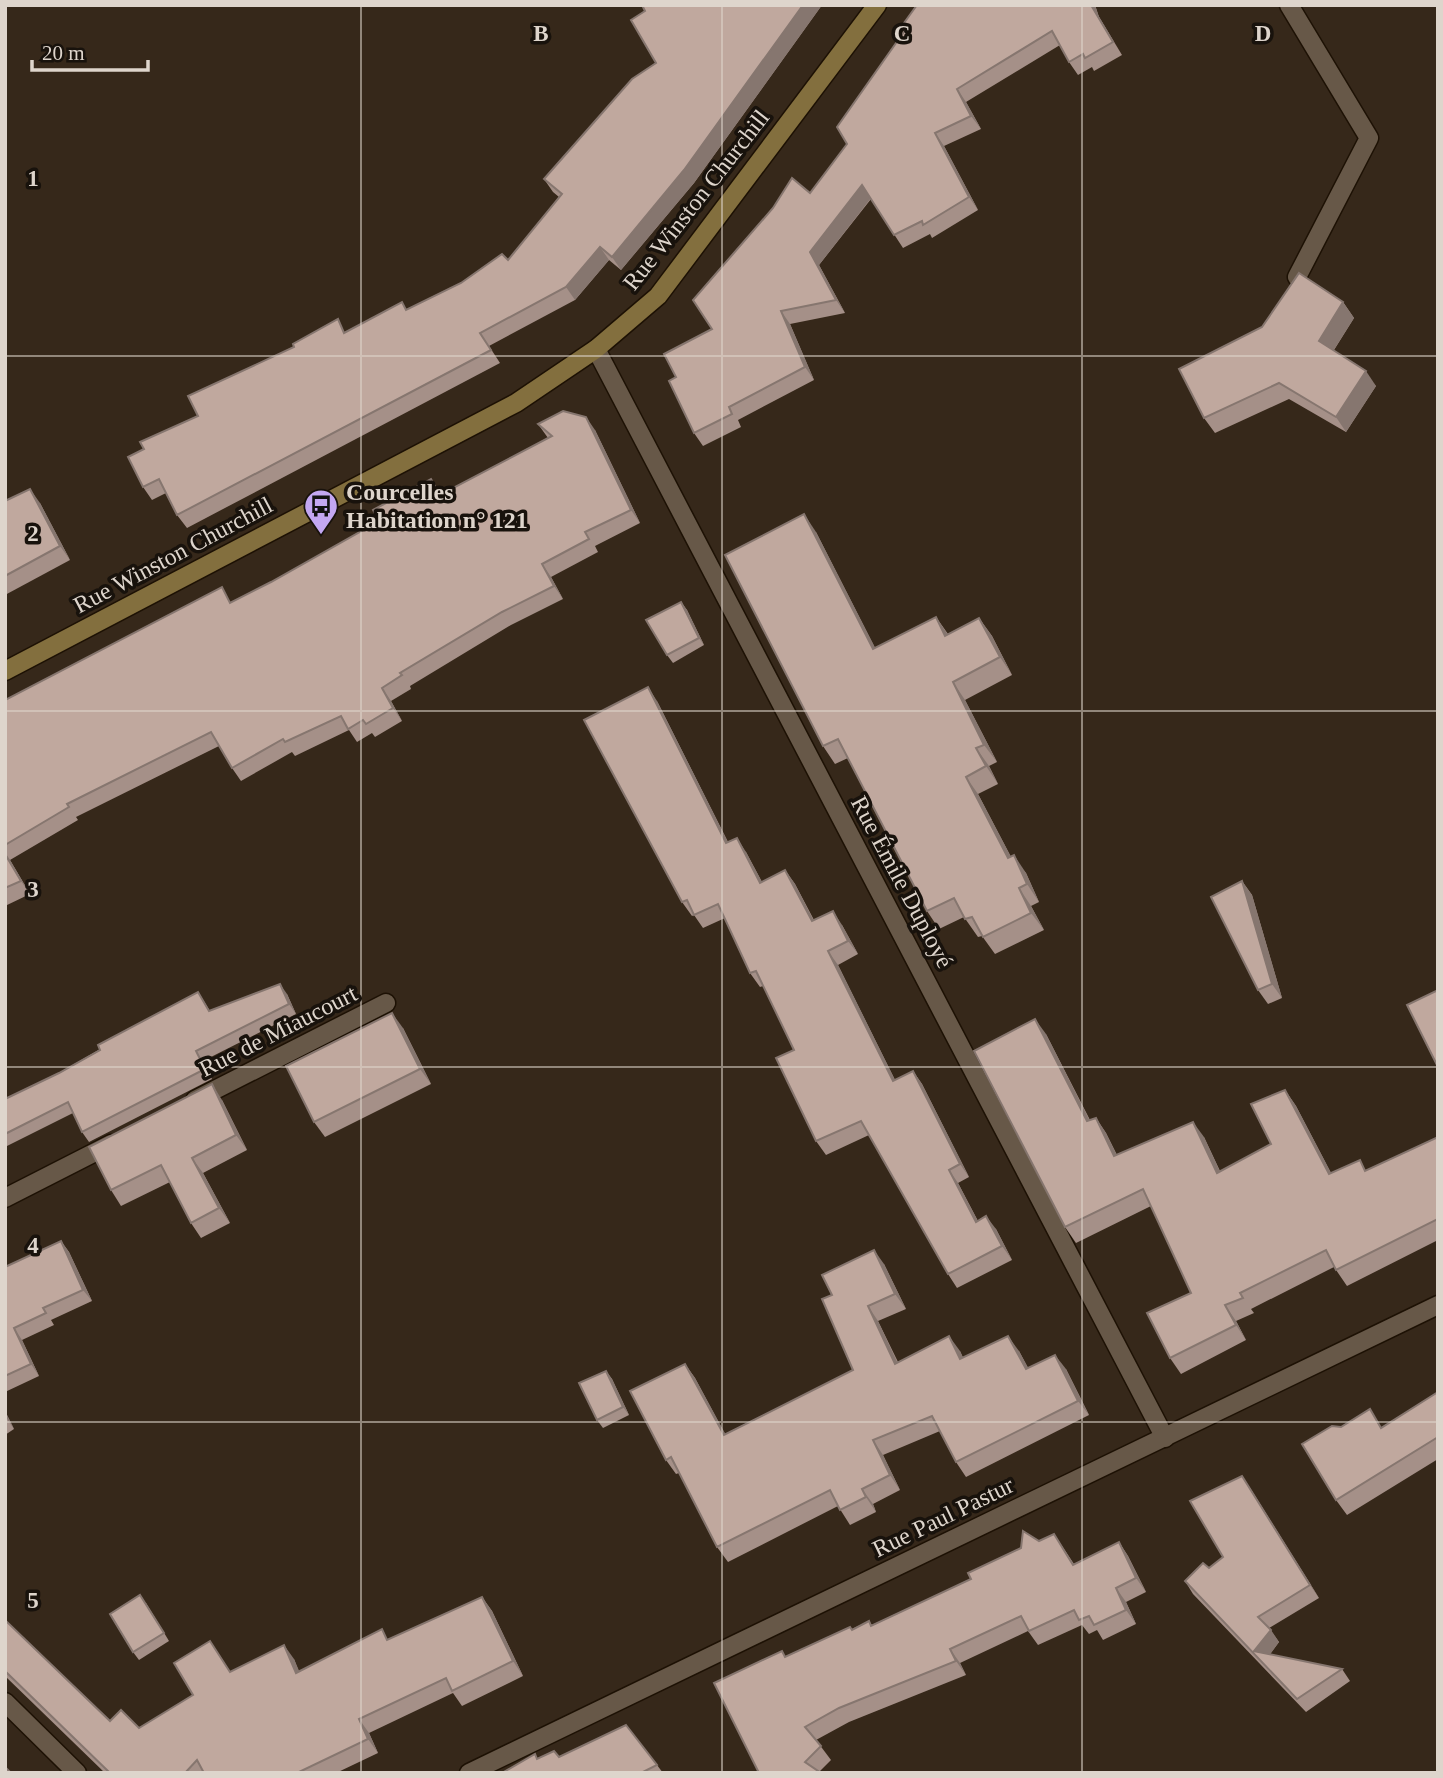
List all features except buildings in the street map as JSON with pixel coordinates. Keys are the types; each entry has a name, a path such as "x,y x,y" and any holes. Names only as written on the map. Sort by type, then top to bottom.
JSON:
{"main road":[{"name":"Rue Winston Churchill","path":"5,671 516,403 596,349 657,296 877,5"}],"street":[{"path":"1289,5 1369,138 1297,277"},
{"name":"Rue Émile Duployé","path":"596,349 1165,1438"},
{"name":"Rue de Miaucourt","path":"177,1110 386,1003"},
{"path":"5,1198 128,1135"},
{"name":"Rue Paul Pastur","path":"468,1773 1438,1305"},
{"path":"5,1702 77,1773"}],"place":[{"name":"Courcelles Habitation n° 121","path":"321,536"}]}
